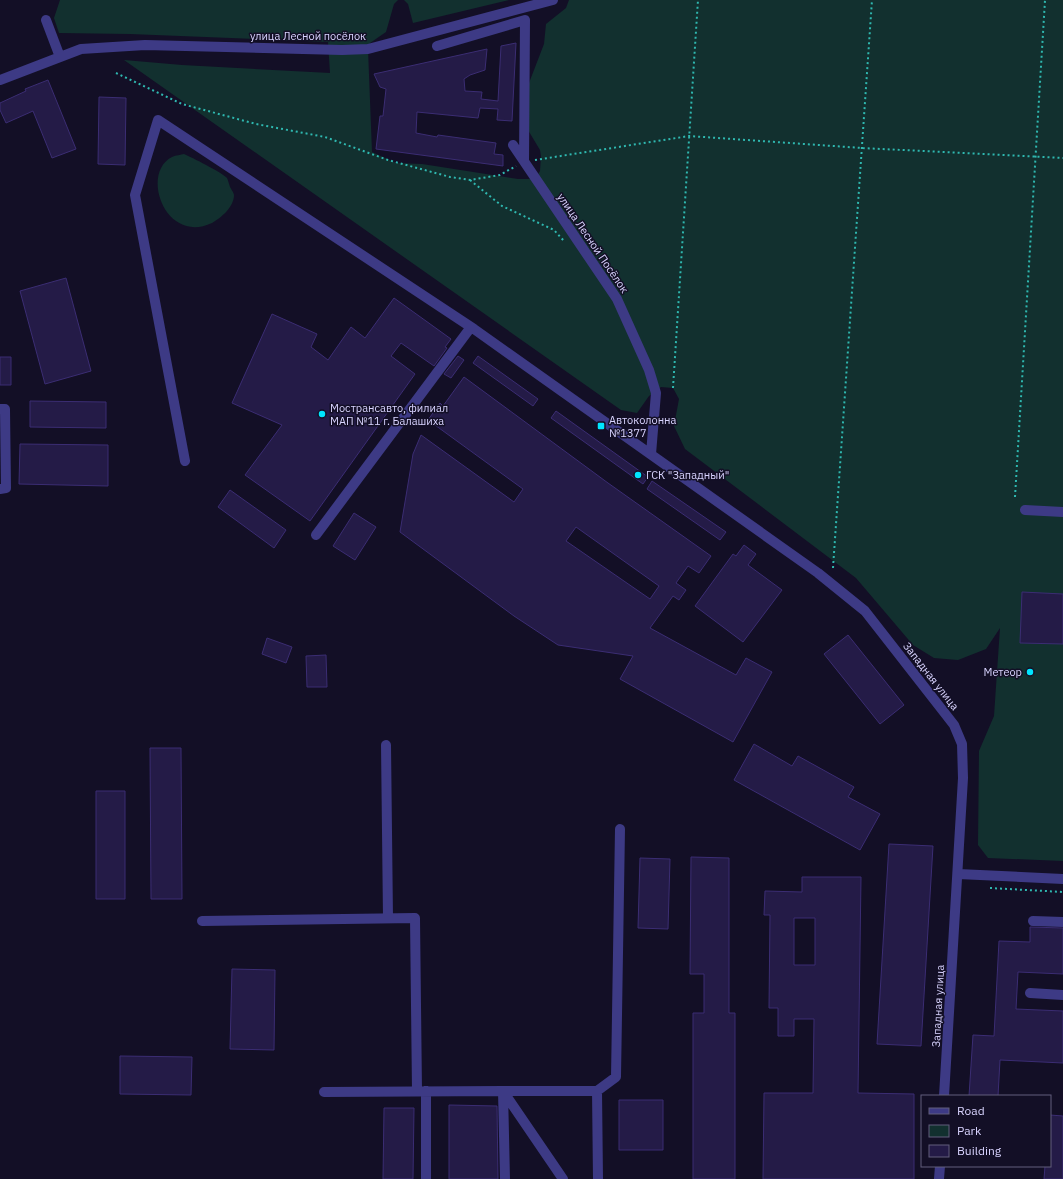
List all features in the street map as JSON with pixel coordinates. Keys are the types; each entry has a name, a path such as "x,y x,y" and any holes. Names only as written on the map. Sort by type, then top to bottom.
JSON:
{"street":[{"name":"улица Лесной посёлок","path":"0,80 81,49 145,45 342,50 368,49 552,0"},
{"path":"524,161 526,7"},
{"path":"46,20 60,57"},
{"path":"437,46 525,20"},
{"name":"Западная улица","path":"185,461 135,195 158,120 471,326 818,573 865,611 954,725 962,744 963,778 944,1095"},
{"name":"улица Лесной Посёлок","path":"513,145 617,300 649,370 656,394 650,454"},
{"path":"316,535 471,326"},
{"path":"0,409 5,409 6,480 6,488 0,489"},
{"path":"1025,510 1063,512"},
{"path":"386,745 388,918"},
{"path":"324,1092 598,1091 616,1077 620,830"},
{"path":"958,874 1063,879"},
{"path":"202,921 415,918 421,1091 426,1179"},
{"path":"1033,921 1063,922"},
{"path":"1030,993 1063,995"},
{"path":"503,1091 505,1179"},
{"path":"503,1091 563,1179"},
{"path":"598,1091 598,1179"},
{"path":"939,1179 940,1167"}],"path":[{"path":"673,388 698,0"},
{"path":"833,568 872,0"},
{"path":"1015,497 1044,0"},
{"path":"116,73 182,104 256,124 325,137 388,160 450,177 470,180 500,175 524,161 690,136 862,148 1063,158"},
{"path":"470,180 502,206 554,230 564,241"},
{"path":"990,888 1063,892"}],"green space":[{"path":"60,0 398,0 394,4 386,32 370,43 368,49 372,152 396,163 422,164 518,179 531,179 537,176 540,171 541,156 540,150 528,130 529,83 544,44 546,24 566,8 569,0 1063,0 1063,861 988,858 978,845 979,751 994,716 1000,628 986,649 958,660 934,658 913,645 856,578 685,449 674,426 679,399 673,388 661,387 649,396 637,413 621,410 124,60 182,65 330,73 328,42 130,34 59,33 54,18"},
{"path":"404,0 509,0 413,23 408,4"},
{"path":"184,154 207,165 227,178 234,193 232,204 223,215 212,223 195,227 181,224 170,216 162,204 158,191 158,177 163,165 172,157"}],"building":[{"path":"516,43 512,121 497,120 498,109 480,108 478,118 417,112 416,133 437,137 438,135 496,143 494,154 503,155 503,166 376,149 380,116 383,116 386,89 380,87 374,74 487,49 485,70 470,75 464,79 465,91 482,92 481,99 498,101 501,46"},
{"path":"48,80 76,149 52,158 33,111 6,123 0,110 0,103 26,91 25,89"},
{"path":"99,97 126,98 125,165 98,164"},
{"path":"66,278 91,371 45,384 20,291"},
{"name":"Мострансавто, филиал МАП №11 г. Балашиха","path":"394,298 451,339 445,347 447,348 434,366 401,343 391,356 415,374 310,521 245,475 282,425 232,403 272,314 317,334 311,347 328,360 351,327 365,338"},
{"path":"458,356 464,360 451,378 444,374"},
{"path":"478,356 538,399 533,406 473,363"},
{"path":"0,357 11,357 11,385 0,385"},
{"path":"464,377 608,483 711,556 699,573 688,566 676,583 686,590 679,600 673,596 650,628 736,675 746,658 772,672 733,742 620,679 633,656 558,645 514,616 400,532 413,454 421,435 514,502 523,489 428,420 440,403 443,406","holes":["576,527 659,586 650,599 566,541"]},
{"path":"30,401 106,402 106,428 30,427"},
{"path":"556,411 648,477 643,484 551,418"},
{"path":"20,444 108,445 108,486 19,484"},
{"path":"652,481 726,532 720,540 647,489"},
{"path":"230,490 286,530 274,548 218,507"},
{"path":"354,513 376,527 355,560 333,546"},
{"path":"744,545 756,554 748,565 782,590 743,642 695,606 733,554 736,556"},
{"path":"1022,592 1063,594 1063,644 1020,643"},
{"path":"848,635 904,705 880,724 824,654"},
{"path":"267,638 292,647 286,663 262,654"},
{"path":"326,655 327,687 307,687 306,656"},
{"path":"754,744 792,766 798,756 854,787 848,797 880,814 860,850 734,780"},
{"path":"150,748 181,748 182,899 151,899"},
{"path":"96,791 125,791 125,899 96,899"},
{"path":"889,844 933,846 921,1046 877,1044"},
{"path":"691,857 729,858 729,1013 735,1013 735,1179 693,1179 693,1013 704,1013 704,974 690,974"},
{"path":"640,858 670,859 668,929 638,928"},
{"path":"802,877 861,877 858,1093 914,1094 914,1179 763,1179 764,1093 813,1093 814,1019 794,1019 794,1036 778,1036 778,1008 769,1008 770,915 764,915 765,891 802,892","holes":["794,918 815,918 815,965 794,965"]},
{"path":"1030,927 1063,928 1063,974 1018,972 1016,1009 1063,1011 1063,1063 1000,1060 998,1095 969,1095 973,1035 994,1036 999,941 1030,942"},
{"path":"232,969 275,970 274,1050 230,1049"},
{"path":"120,1056 192,1057 191,1095 120,1094"},
{"path":"619,1100 663,1100 663,1150 619,1150"},
{"path":"449,1105 497,1106 498,1179 449,1179"},
{"path":"384,1108 414,1108 413,1179 383,1179"},
{"path":"1051,1115 1063,1116 1063,1179 1044,1179 1045,1167 1051,1167"}],"place":[{"name":"Мострансавто, филиал МАП №11 г. Балашиха","path":"322,414"},
{"name":"Автоколонна №1377","path":"601,426"},
{"name":"ГСК \"Западный\"","path":"638,475"},
{"name":"Метеор","path":"1030,672"}]}
